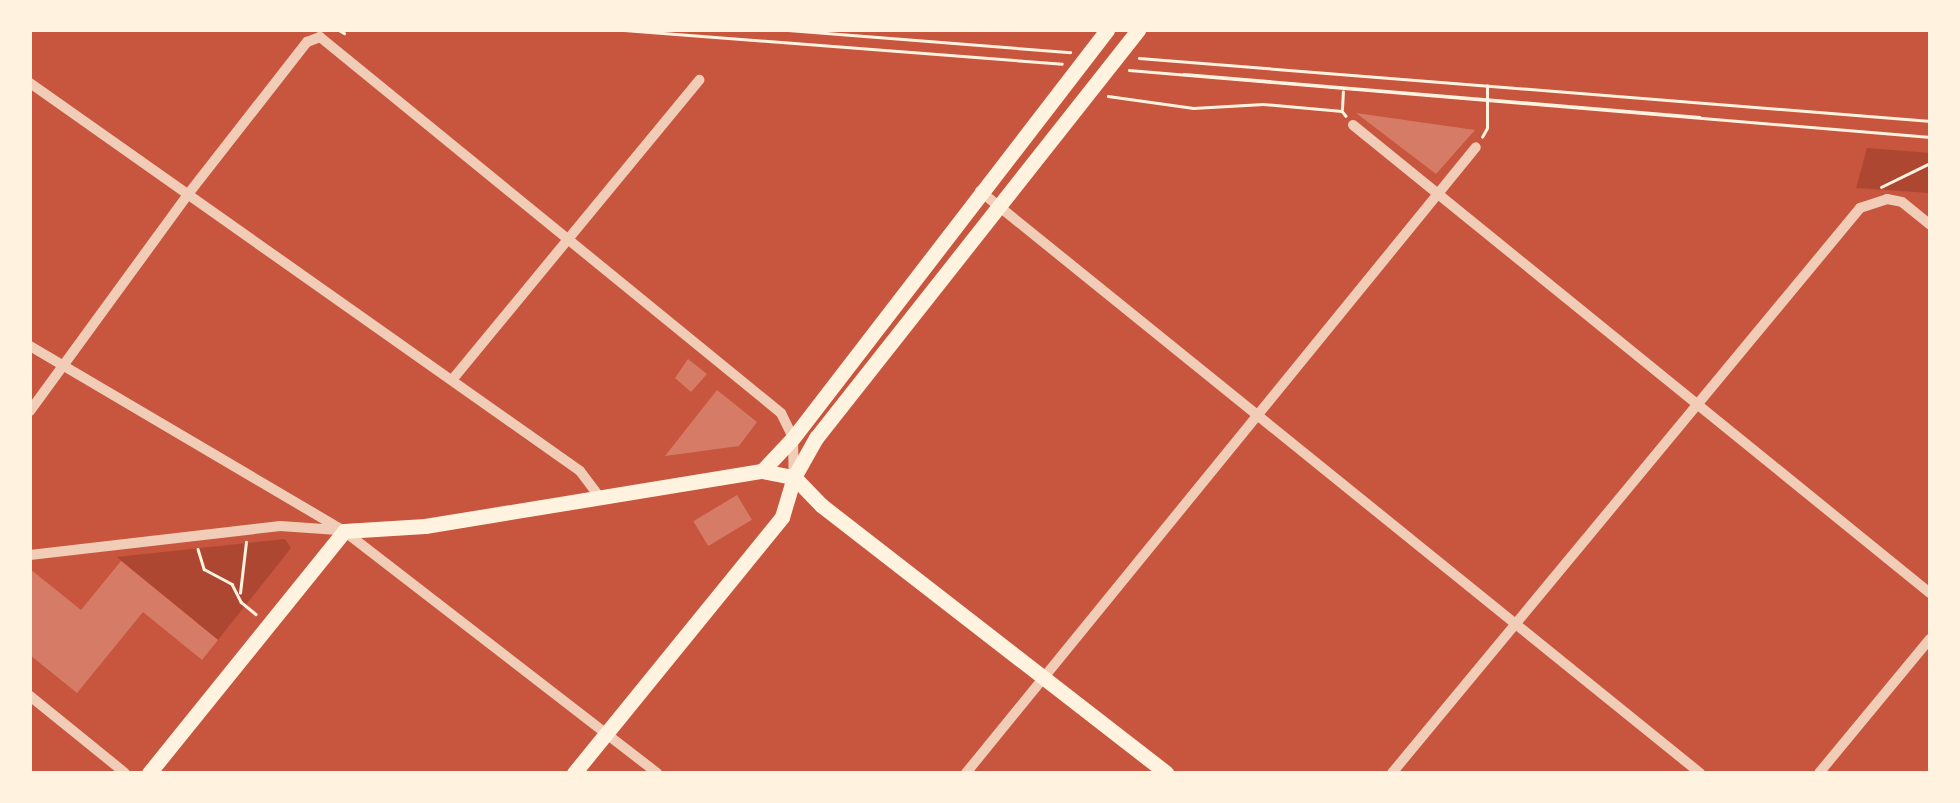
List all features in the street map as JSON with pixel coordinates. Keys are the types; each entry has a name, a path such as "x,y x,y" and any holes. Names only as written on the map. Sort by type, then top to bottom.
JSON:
{"main road":[{"path":"762,470 792,438 1107,30"},
{"path":"574,773 782,517 794,477 816,438 1138,30"},
{"path":"149,773 344,531 425,526 602,500 762,470 794,477 821,506 1166,773"}],"street":[{"path":"30,410 189,194 313,36 326,40 781,413 792,438 794,477"},
{"path":"452,380 699,80"},
{"path":"30,83 580,471 602,500"},
{"path":"1353,125 1930,593"},
{"path":"966,773 1476,146"},
{"path":"980,191 1700,773"},
{"path":"1392,773 1514,621 1860,208 1871,202 1902,202 1930,225"},
{"path":"30,346 344,531 657,773"},
{"path":"30,554 296,525 344,531"},
{"path":"1819,773 1930,639"},
{"path":"30,696 125,773"}],"path":[{"path":"624,30 1084,60"},
{"path":"788,30 1084,60"},
{"path":"1114,64 1344,74 1930,121"},
{"path":"1114,64 1343,90 1930,137"},
{"path":"1114,64 1930,137"},
{"path":"1344,74 1342,111 1353,125"},
{"path":"1094,85 1110,98 1193,108 1263,104 1342,111"},
{"path":"1476,146 1487,128 1487,86"},
{"path":"1871,202 1886,181 1930,163"},
{"path":"248,529 240,602 268,624"},
{"path":"196,536 204,568 232,584 240,595"}],"shaded area":[{"path":"1867,148 1930,153 1930,193 1856,188"},
{"path":"285,539 291,548 218,640 117,557"}],"building":[{"path":"1356,113 1475,130 1436,174"},
{"path":"688,359 707,374 691,392 675,378"},
{"path":"717,390 757,422 739,446 665,456"},
{"path":"737,495 752,520 708,546 693,521"},
{"path":"121,561 218,640 202,660 143,612 77,693 30,655 30,569 81,610"}]}
